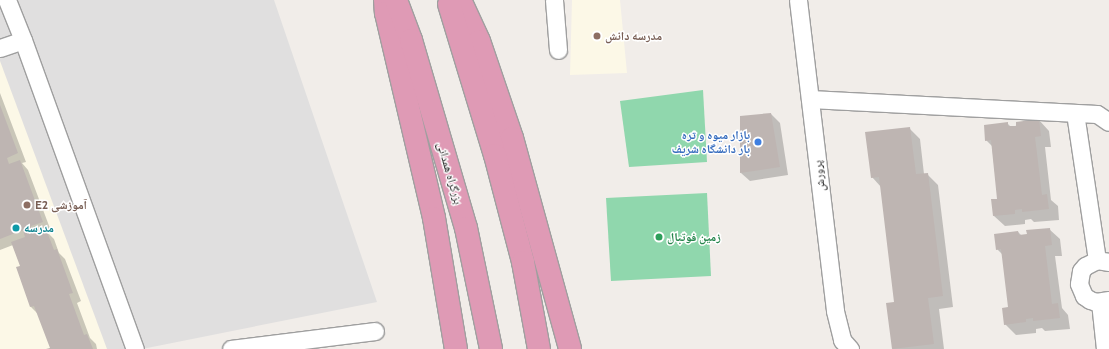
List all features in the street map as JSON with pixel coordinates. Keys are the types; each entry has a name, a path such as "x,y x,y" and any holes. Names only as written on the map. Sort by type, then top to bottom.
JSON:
{"highway":[{"path":"385,0 386,13 434,218 456,349"},
{"name":"بزرگراه همدانی","path":"396,0 411,40 466,228 490,349"},
{"path":"448,0 495,156 523,262 538,349"},
{"path":"460,0 479,41 512,138 570,349"}],"street":[{"path":"7,0 23,40 135,349"},
{"path":"554,0 558,50"},
{"name":"پرورش","path":"798,0 835,311 842,340 850,349"},
{"path":"0,48 23,40"},
{"path":"810,99 1097,114 1109,122"},
{"path":"1075,113 1103,261 1090,262 1081,271 1078,284 1084,296 1090,300 1104,301 1105,349"},
{"path":"231,349 375,331"}],"shaded area":[{"path":"0,0 274,0 377,302 142,349 0,349"},
{"name":"مدرسه دانش","path":"572,0 620,0 627,73 570,75"},
{"name":"E2 آموزشی","path":"0,61 107,349 0,349"}],"green space":[{"path":"703,90 707,162 629,167 620,101"},
{"name":"زمین فوتبال","path":"707,193 711,276 611,281 606,198"}],"building":[{"name":"مدرسه","path":"0,105 18,153 7,158 9,164 20,160 43,222 31,226 34,233 46,229 54,250 57,249 73,293 69,294 84,335 87,334 93,349 46,349 50,348 34,306 30,307 16,267 20,266 11,242 25,237 23,230 0,239"},
{"name":"بازار میوه و تره بار دانشگاه شریف","path":"771,113 780,167 740,173 740,116"},
{"path":"1039,119 1041,136 1035,137 1042,195 1047,194 1049,209 1022,212 1022,209 1015,210 1015,214 993,216 991,199 997,199 991,140 985,141 984,125 1008,122 1008,126 1016,126 1016,122"},
{"path":"910,127 916,174 928,173 943,296 928,298 934,344 892,349 886,303 894,302 879,177 871,178 865,132"},
{"path":"1050,228 1052,245 1045,246 1052,304 1058,303 1060,318 1033,321 1033,318 1026,319 1026,322 1004,325 1002,308 1008,307 1001,249 996,250 994,234 1018,231 1019,235 1027,234 1026,230"}],"place":[{"name":"مدرسه دانش","path":"597,36"},
{"name":"بازار میوه و تره بار دانشگاه شریف","path":"758,142"},
{"name":"E2 آموزشی","path":"27,205"},
{"name":"مدرسه","path":"16,228"},
{"name":"زمین فوتبال","path":"659,237"}]}
